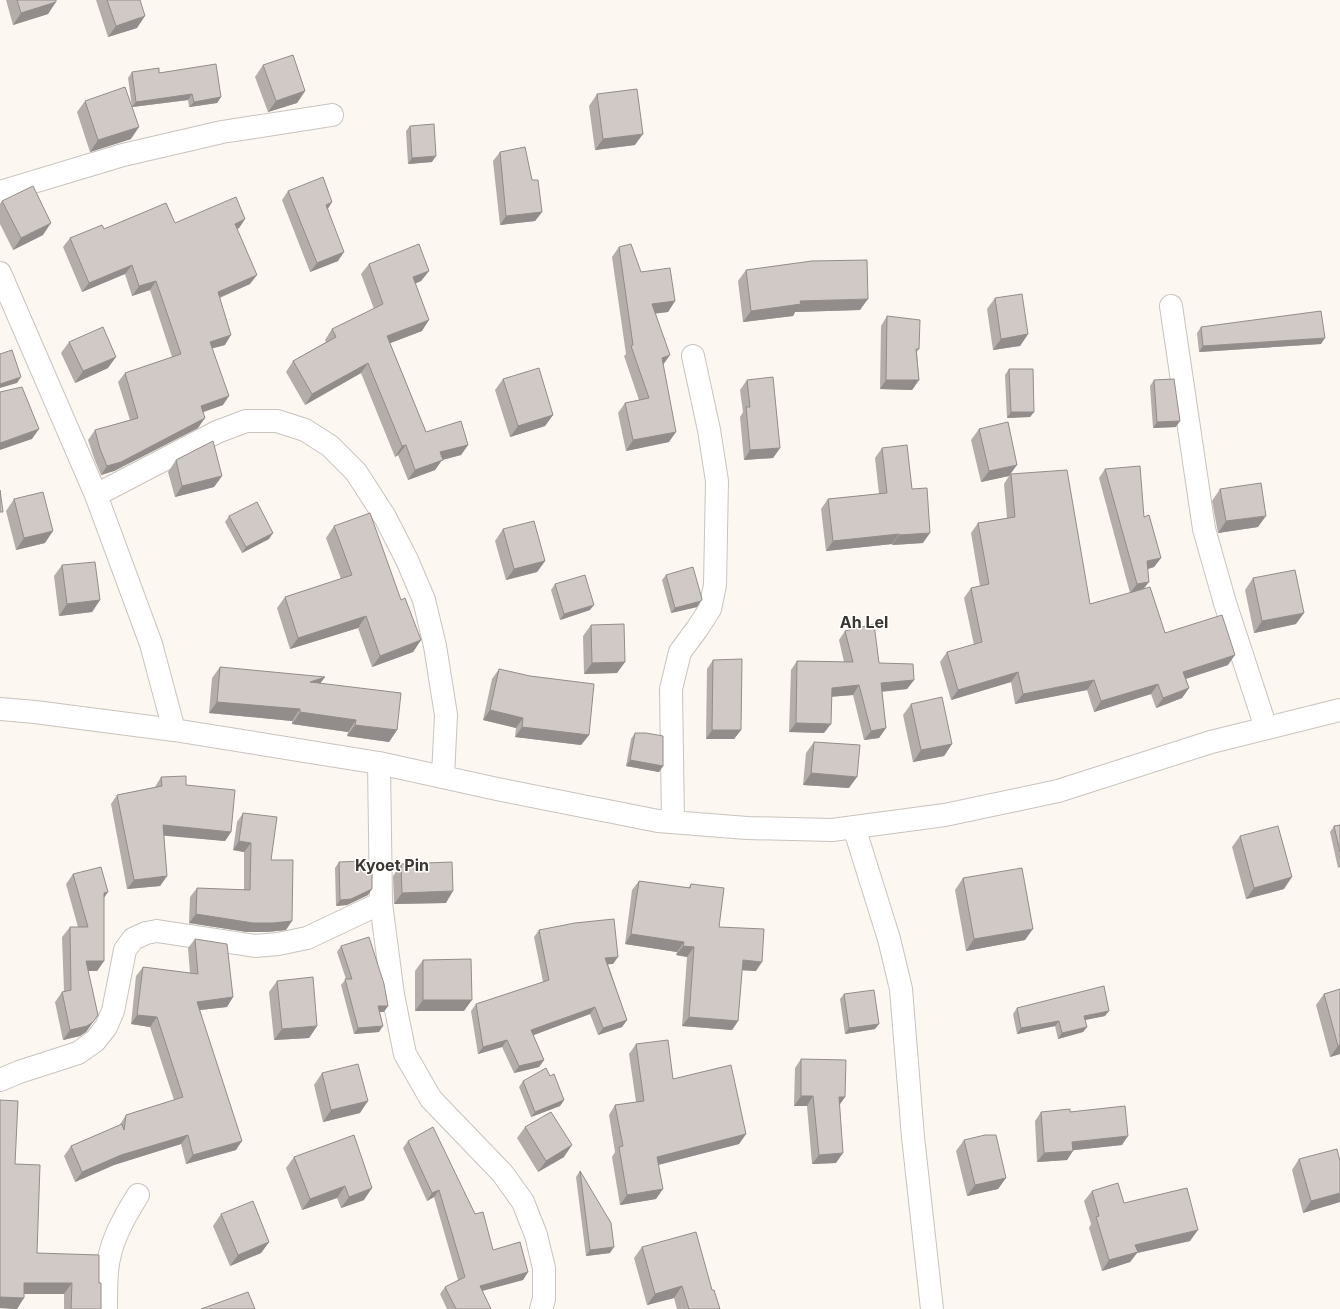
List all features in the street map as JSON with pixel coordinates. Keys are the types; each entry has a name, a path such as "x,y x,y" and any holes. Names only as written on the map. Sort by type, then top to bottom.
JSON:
{"street":[{"path":"0,192 123,155 222,132 332,115"},
{"path":"0,273 96,495 151,644 174,730"},
{"path":"1171,306 1204,529 1225,603 1266,728"},
{"path":"673,822 672,689 680,652 710,609 715,585 717,481 709,430 693,356"},
{"path":"96,495 217,432 246,421 277,421 305,430 330,446 356,472 385,517 407,560 424,600 435,646 446,715 443,776"},
{"path":"0,709 35,712 174,730 379,763 658,821 747,828 832,830 945,814 1058,791 1211,742 1340,710"},
{"path":"379,763 381,903 393,995 405,1054 431,1099 503,1174 523,1202 536,1235 544,1268 544,1299 541,1309"},
{"path":"854,827 889,939 901,989 913,1137 932,1309"},
{"path":"0,1080 18,1072 78,1053 95,1041 106,1027 113,1010 125,950 133,939 146,933 158,931 255,946 278,944 307,938 381,903"},
{"path":"106,1309 107,1271 114,1238 124,1217 138,1196"}],"building":[{"path":"17,0 56,0 56,2 21,13"},
{"path":"107,0 140,0 145,16 116,26"},
{"path":"293,55 305,91 276,101 263,65"},
{"path":"216,64 221,97 194,102 192,94 136,102 132,72 159,68 159,73"},
{"path":"125,87 139,127 98,140 85,101"},
{"path":"637,89 643,134 603,139 597,94"},
{"path":"434,124 436,156 412,158 410,126"},
{"path":"525,147 532,180 538,180 542,212 506,216 500,152"},
{"path":"323,177 332,202 326,205 344,252 317,263 288,191"},
{"path":"33,186 51,223 21,238 2,201"},
{"path":"236,197 245,219 235,224 257,275 218,292 231,335 210,342 229,396 201,406 205,418 121,462 107,466 100,449 95,430 138,418 125,373 181,354 156,281 139,286 132,265 89,283 70,238 102,225 104,229 166,203 175,223"},
{"path":"419,244 429,271 413,277 429,320 387,336 426,432 461,421 468,445 440,452 443,460 415,470 406,445 402,446 368,363 312,394 293,361 336,337 332,329 383,304 369,264"},
{"path":"631,244 641,272 670,268 675,301 652,304 670,355 662,358 676,432 633,440 625,403 649,398 631,346 633,345 619,247"},
{"path":"867,260 868,299 800,301 801,304 751,311 746,270 812,261"},
{"path":"1022,294 1028,334 1001,339 995,298"},
{"path":"1321,311 1325,338 1203,346 1201,327"},
{"path":"887,316 920,320 919,349 916,349 919,380 886,380"},
{"path":"103,327 116,357 83,371 69,342"},
{"path":"12,350 21,377 0,384 0,354"},
{"path":"539,368 553,415 518,426 503,379"},
{"path":"1009,369 1033,369 1034,412 1011,412"},
{"path":"773,377 780,448 750,450 746,407 750,407 747,380"},
{"path":"1174,379 1180,421 1157,422 1154,380"},
{"path":"22,387 39,429 0,443 0,392"},
{"path":"1008,422 1017,465 989,471 979,429"},
{"path":"213,441 222,476 182,486 176,460"},
{"path":"907,445 912,489 927,488 930,533 899,534 833,541 828,499 887,493 882,448"},
{"path":"1140,466 1144,517 1149,515 1161,558 1147,561 1149,582 1137,584 1105,469"},
{"path":"1067,470 1090,604 1150,587 1165,633 1222,615 1235,655 1183,672 1189,688 1163,698 1158,684 1101,701 1094,680 1023,694 1018,672 958,690 947,652 982,642 971,588 989,584 978,523 1015,517 1011,474"},
{"path":"1261,483 1266,516 1226,521 1220,489"},
{"path":"0,490 3,512 0,512"},
{"path":"43,492 53,531 24,538 14,499"},
{"path":"257,502 273,533 246,547 229,516"},
{"path":"370,513 401,600 405,598 421,640 380,656 366,616 298,638 285,597 352,575 334,526"},
{"path":"534,521 545,561 514,569 503,529"},
{"path":"95,562 100,600 67,604 62,565"},
{"path":"693,567 702,599 701,601 675,608 666,575"},
{"path":"1295,570 1304,613 1262,621 1253,578"},
{"path":"585,575 594,605 564,614 555,584"},
{"path":"624,624 625,662 592,663 591,625"},
{"path":"874,624 879,663 913,664 914,680 881,683 886,728 871,731 859,685 832,688 831,724 796,723 797,661 853,662 845,631"},
{"path":"742,659 741,730 712,730 713,660"},
{"path":"220,667 325,677 310,682 401,693 397,730 355,725 356,720 300,712 300,709 217,702"},
{"path":"499,669 530,676 594,684 589,735 522,727 523,718 490,710"},
{"path":"942,697 952,744 921,750 911,704"},
{"path":"635,733 663,736 663,766 630,760"},
{"path":"814,742 860,745 857,777 811,773"},
{"path":"186,776 186,785 235,790 231,832 163,825 167,876 134,880 117,795 162,786 161,777"},
{"path":"243,813 277,817 271,860 293,860 292,921 253,923 196,914 197,888 250,890 251,843 239,841"},
{"path":"1340,825 1340,852 1334,826"},
{"path":"1278,826 1292,877 1254,888 1240,836"},
{"path":"364,861 365,872 372,871 372,889 351,899 340,900 339,862"},
{"path":"452,862 453,891 402,893 401,864"},
{"path":"101,867 108,892 104,893 104,961 86,961 98,1015 93,1022 87,1026 70,1030 62,992 71,990 70,927 88,927 73,874"},
{"path":"1022,868 1033,929 974,939 963,878"},
{"path":"639,881 690,888 691,884 724,888 719,927 764,929 762,962 743,960 738,1021 689,1017 694,947 683,946 684,942 631,934"},
{"path":"614,919 618,957 605,958 627,1020 603,1028 595,1007 531,1030 544,1060 519,1066 507,1040 483,1047 476,1004 549,980 539,930 575,923"},
{"path":"369,937 384,984 388,1006 378,1006 383,1026 358,1028 345,979 352,979 341,946"},
{"path":"195,939 227,944 233,997 197,1002 242,1141 193,1155 188,1135 121,1155 82,1172 71,1146 122,1124 124,1130 126,1115 183,1097 157,1017 137,1015 143,967 198,974"},
{"path":"471,959 472,1000 423,1000 423,960"},
{"path":"313,977 317,1026 282,1029 277,981"},
{"path":"1104,986 1109,1011 1084,1016 1087,1027 1062,1033 1059,1021 1021,1028 1017,1008"},
{"path":"1340,989 1340,1045 1338,1046 1324,994"},
{"path":"874,990 879,1024 849,1028 844,994"},
{"path":"668,1040 673,1079 731,1065 746,1134 657,1157 663,1189 627,1195 619,1147 623,1146 615,1105 644,1101 636,1044"},
{"path":"801,1059 846,1060 845,1097 839,1097 843,1153 819,1155 813,1096 801,1096"},
{"path":"358,1064 368,1101 331,1110 322,1073"},
{"path":"546,1068 550,1076 554,1074 564,1100 535,1112 523,1081"},
{"path":"0,1100 18,1101 15,1164 40,1165 37,1253 99,1255 101,1309 71,1309 72,1283 24,1283 24,1298 0,1297"},
{"path":"1125,1106 1128,1136 1072,1142 1073,1151 1044,1153 1041,1112 1070,1109 1070,1112"},
{"path":"551,1112 572,1145 546,1161 525,1127"},
{"path":"433,1127 475,1214 483,1212 493,1250 520,1242 528,1272 480,1286 491,1309 456,1309 445,1287 465,1277 439,1190 432,1193 408,1141"},
{"path":"354,1135 372,1188 349,1197 345,1186 310,1199 294,1157"},
{"path":"985,1135 996,1135 1006,1178 975,1185 964,1140"},
{"path":"1337,1149 1340,1161 1340,1193 1311,1201 1299,1159"},
{"path":"580,1171 611,1223 614,1247 590,1250"},
{"path":"1118,1183 1124,1203 1187,1188 1198,1230 1135,1245 1138,1252 1109,1260 1096,1217 1099,1216 1092,1191"},
{"path":"253,1201 269,1242 238,1255 221,1214"},
{"path":"696,1232 712,1290 714,1290 720,1309 689,1309 682,1286 655,1294 642,1247"},
{"path":"248,1292 255,1309 201,1309"}],"district":[{"name":"Ah Lel","path":"864,622"},
{"name":"Kyoet Pin","path":"392,865"}]}
